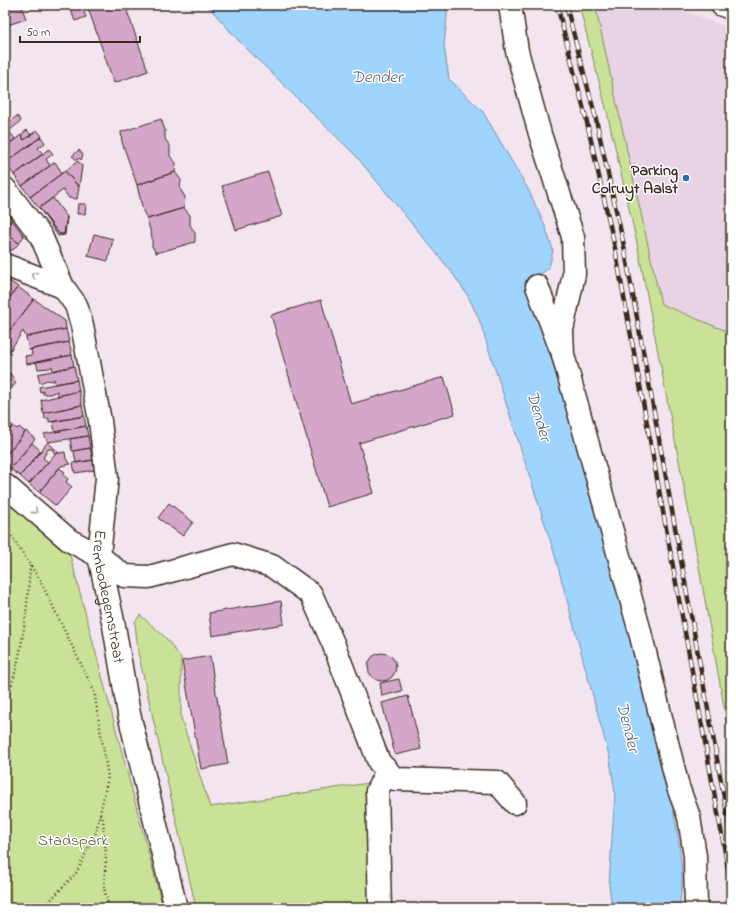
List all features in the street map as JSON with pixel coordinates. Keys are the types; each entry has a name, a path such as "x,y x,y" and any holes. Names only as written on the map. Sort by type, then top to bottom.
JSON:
{"street":[{"path":"510,5 521,66 540,134 573,237 574,274 562,330 563,355"},
{"path":"722,5 731,8"},
{"name":"Erembodegemstraat","path":"5,189 41,236 63,287 76,305 82,326 100,421 107,478 99,556 114,626 129,714 176,908"},
{"path":"5,265 63,287"},
{"path":"537,286 563,355 640,628 678,787 689,817 695,856 696,908"},
{"path":"5,485 69,540 99,556 124,576 148,577 232,554 272,566 311,594 333,643 378,762 395,779 497,782 515,803"},
{"path":"380,908 376,791 387,770"}],"path":[{"path":"5,526 40,580 94,691 108,777 96,832 76,872 43,908"},
{"path":"5,704 16,672 27,608 30,566"},
{"path":"100,815 103,819 106,854 104,888 109,908"}],"shaded area":[{"name":"Parking Colruyt Aalst","path":"595,5 670,5 731,29 731,333 661,304"}],"green space":[{"path":"579,5 595,5 661,304 731,333 731,746 694,539 637,243 607,112"},
{"name":"Stadspark","path":"5,499 70,555 163,908 5,908"},
{"path":"140,615 166,638 181,658 181,718 210,807 375,782 377,908 196,908 138,652 135,622"}],"water":[{"name":"Dender","path":"207,5 448,5 444,46 449,79 483,112 528,189 545,226 553,250 549,268 527,284 532,296 596,506 652,717 671,798 681,860 682,880 679,908 612,908 609,885 615,793 610,759 554,552 479,319 468,296 451,271 356,156 237,39"}],"building":[{"path":"5,5 28,5 22,8 26,19 5,26"},
{"path":"69,5 81,5 86,17 75,21"},
{"path":"87,5 125,5 148,71 114,83"},
{"path":"17,116 21,121 9,131 15,139 5,147 5,125"},
{"path":"161,119 165,130 165,139 170,146 170,156 176,163 175,172 137,185 122,142 121,132"},
{"path":"27,130 31,135 24,140 21,135"},
{"path":"37,130 42,136 5,163 5,147 21,135 24,140"},
{"path":"41,137 45,143 38,148 43,154 14,175 5,163"},
{"path":"49,149 53,154 46,159 50,166 22,186 14,175"},
{"path":"79,150 83,155 81,160 79,158 77,160 72,156"},
{"path":"78,161 82,166 79,187 65,171"},
{"path":"55,162 62,173 30,197 22,186"},
{"path":"65,171 79,187 77,199 69,198 63,190 39,208 30,197"},
{"path":"175,172 181,180 180,189 185,197 184,208 147,219 143,211 137,185"},
{"path":"268,172 282,216 236,230 222,186"},
{"path":"53,198 67,217 64,234 59,234 39,208"},
{"path":"78,204 86,204 85,214 77,214"},
{"path":"184,208 190,215 190,225 195,233 195,242 156,253 152,246 152,237 147,219"},
{"path":"40,209 59,234 64,234 67,217 65,235 58,236"},
{"path":"5,210 12,220 5,226"},
{"path":"12,220 24,236 19,243 5,233 5,226"},
{"path":"5,233 19,243 10,251 5,249"},
{"path":"94,234 113,239 108,261 88,256"},
{"path":"5,278 18,287 5,303"},
{"path":"18,287 34,299 11,329 5,325 5,303"},
{"path":"34,299 65,321 66,329 26,337 23,331 5,358 5,337"},
{"path":"321,300 351,404 444,377 455,414 359,443 374,493 327,507 271,315"},
{"path":"66,329 69,342 29,350 26,337"},
{"path":"69,342 72,355 27,364 25,356 32,355 31,349"},
{"path":"72,355 74,366 53,371 52,366 50,368 38,369 36,362"},
{"path":"74,366 77,380 55,384 54,379 52,381 47,380 40,383 38,374"},
{"path":"10,373 16,383 10,390 5,386 5,380"},
{"path":"77,380 79,391 58,396 57,391 50,394 43,394 43,391 40,392 39,387"},
{"path":"79,391 82,405 43,413 41,400"},
{"path":"82,405 84,416 49,422 49,418 45,419 44,413"},
{"path":"84,416 86,426 55,432 53,422"},
{"path":"5,419 13,426 5,436"},
{"path":"13,426 17,429 19,427 25,432 5,456 5,436"},
{"path":"86,426 88,436 48,442 44,434"},
{"path":"26,431 35,439 10,469 5,464 5,456"},
{"path":"88,436 90,448 72,451 70,439"},
{"path":"48,442 59,453 55,454 52,449 48,449 43,458 48,462 29,484 20,476"},
{"path":"32,443 41,451 20,476 10,469"},
{"path":"90,448 93,460 76,463 74,451"},
{"path":"65,452 66,459 71,464 61,466 39,492 29,484 55,454"},
{"path":"93,460 95,470 75,473 73,463"},
{"path":"59,468 65,472 63,475 68,479 66,482 72,487 56,506 39,492"},
{"path":"169,503 193,522 183,536 158,518"},
{"path":"281,601 284,624 212,636 209,613"},
{"path":"382,653 392,657 396,667 392,677 382,681 372,677 368,667 372,657"},
{"path":"210,656 228,764 201,769 182,661"},
{"path":"399,679 402,691 382,696 380,683"},
{"path":"408,696 421,749 395,755 382,703"}],"railway":[{"path":"557,5 586,118 615,248 731,885"},
{"path":"566,5 595,115 624,246 731,836"}],"place":[{"name":"Parking Colruyt Aalst","path":"686,178"}]}
